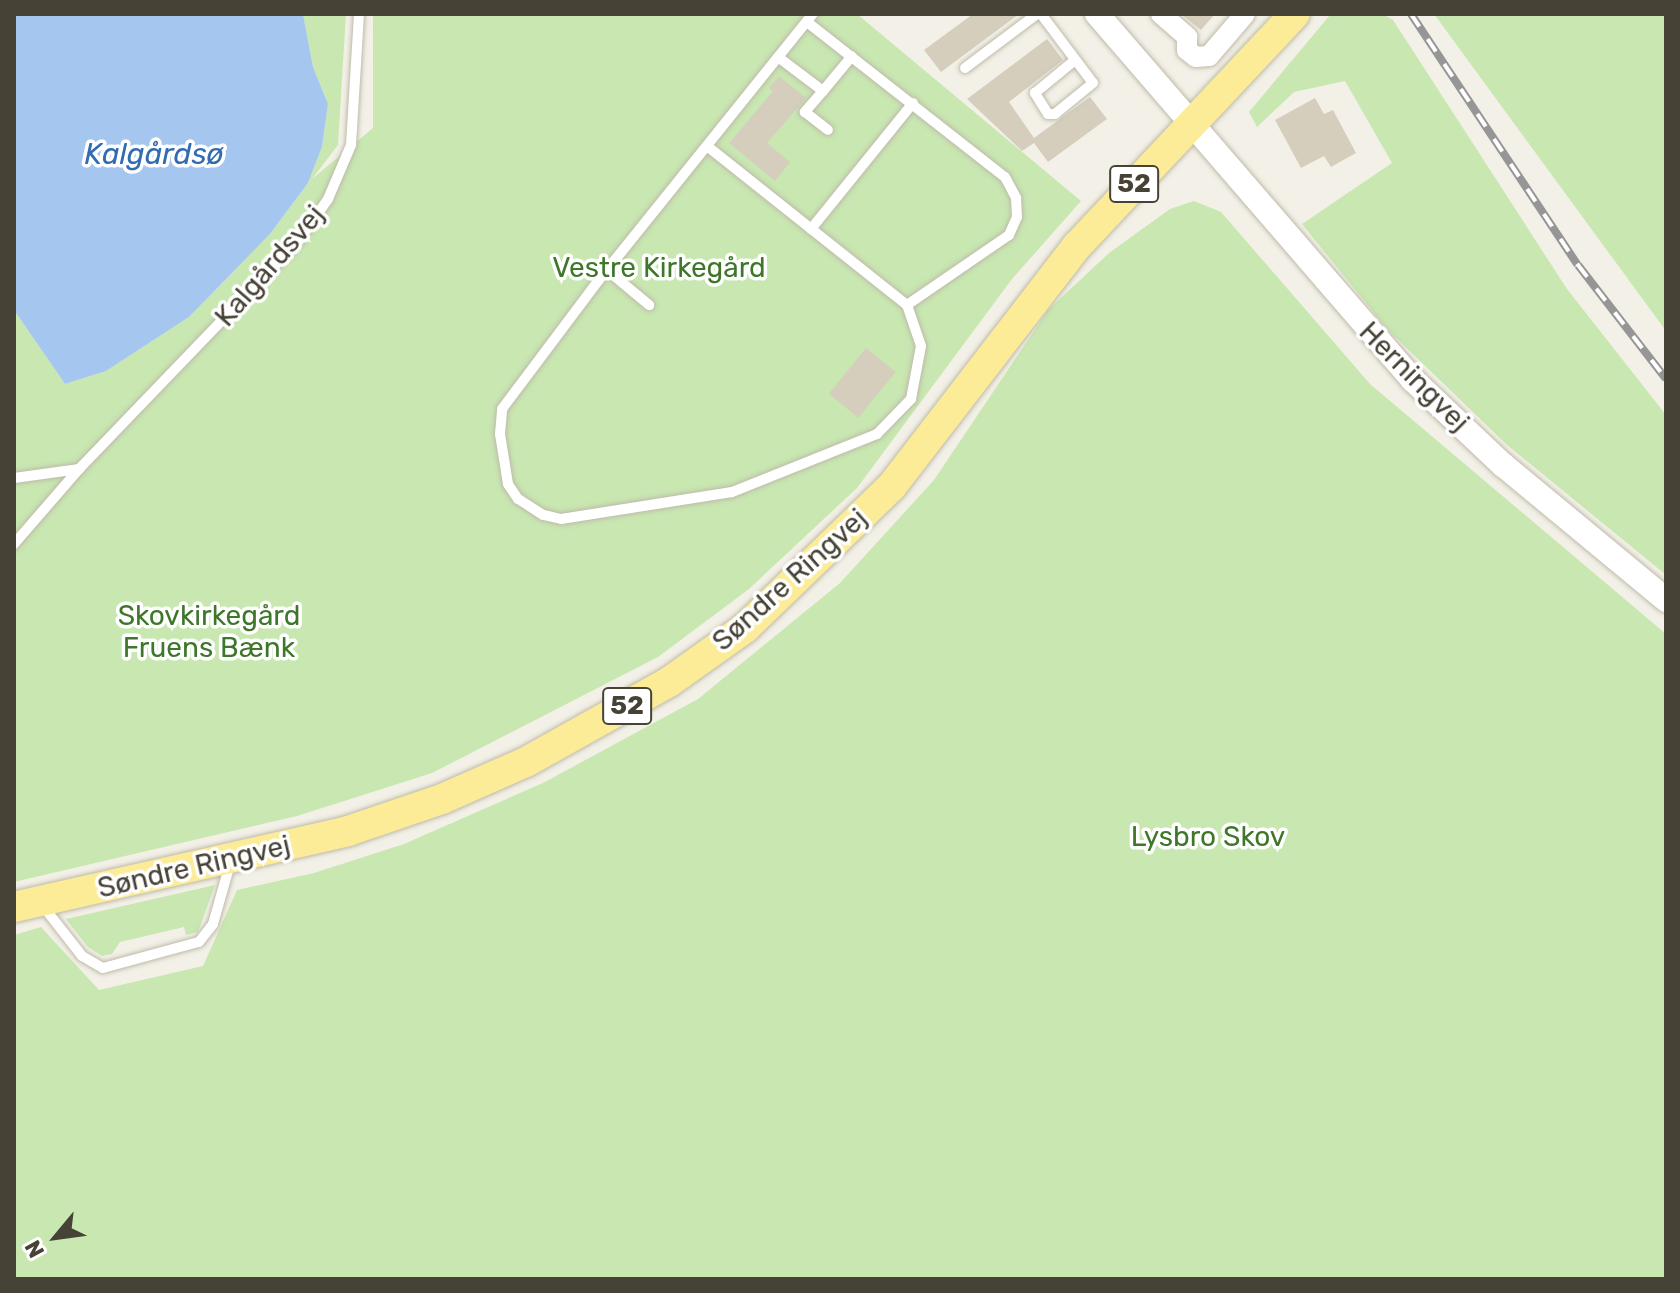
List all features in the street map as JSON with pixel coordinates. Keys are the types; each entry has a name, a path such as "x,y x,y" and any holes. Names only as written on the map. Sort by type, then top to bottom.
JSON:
{"main road":[{"name":"Søndre Ringvej","path":"27,904 348,831 442,799 512,768 669,682 745,628 892,486 1077,246 1295,14"}],"street":[{"name":"Herningvej","path":"1097,14 1413,380 1503,465 1666,600"},
{"path":"1161,14 1187,37 1187,50 1196,57 1209,56 1245,14"}],"lane":[{"name":"Kalgårdsvej","path":"14,544 79,469 290,249 328,199 351,145 359,14"},
{"path":"965,68 1039,14 1075,60 1093,83 1055,114 1048,114 1035,93 1075,60"},
{"path":"707,146 907,305 921,346 919,375 911,399 877,434 732,492 561,519 543,515 518,499 508,484 500,434 502,409 607,270 810,18 852,56 1005,177 1016,198 1017,217 1009,235 994,249 907,305"},
{"path":"828,130 805,112 852,56"},
{"path":"778,57 823,91"},
{"path":"811,229 913,103"},
{"path":"607,270 649,305"},
{"path":"14,478 79,469"},
{"path":"27,904 82,956 103,968 199,942 213,924 231,860"}],"green space":[{"path":"303,14 346,14 338,145 312,179 373,128 373,14 857,14 1081,201 1012,279 857,488 749,589 658,657 432,773 297,816 14,882 14,310 65,384 106,371 189,317 270,234 308,183 322,147 328,104 313,67"},
{"path":"1383,14 1393,20 1567,289 1666,415 1666,575 1506,444 1387,329 1302,224 1392,163 1345,81 1294,92 1257,127 1249,112 1330,15"},
{"path":"1434,14 1666,14 1666,331"},
{"name":"Lysbro Skov","path":"1194,201 1221,212 1370,384 1666,634 1666,1279 14,1279 14,935 41,927 99,990 203,966 237,890 314,873 404,844 543,783 698,699 840,583 934,480 1048,310 1109,253 1170,209"},
{"path":"215,885 198,932 186,935 184,927 120,942 112,954 102,956 88,947 66,919"}],"water":[{"name":"Kalgårdsø","path":"14,14 303,14 313,67 328,104 322,147 308,183 270,234 189,317 106,371 65,384 14,310"}],"building":[{"path":"973,14 1019,14 941,72 924,50"},
{"path":"1181,14 1215,14 1201,30"},
{"path":"1047,39 1063,60 1009,102 1034,138 1090,97 1107,119 1048,162 1034,143 1022,151 967,99"},
{"path":"779,76 806,98 767,143 790,162 775,181 729,143 773,91 769,88"},
{"path":"1315,98 1324,114 1333,110 1356,153 1331,167 1324,156 1301,168 1275,120"},
{"path":"866,348 896,372 858,418 829,394"}],"railway":[{"path":"1411,14 1578,265 1666,379"}],"park label":[{"name":"Vestre Kirkegård","path":"659,268"},
{"name":"Skovkirkegård Fruens Bænk","path":"209,632"}]}
